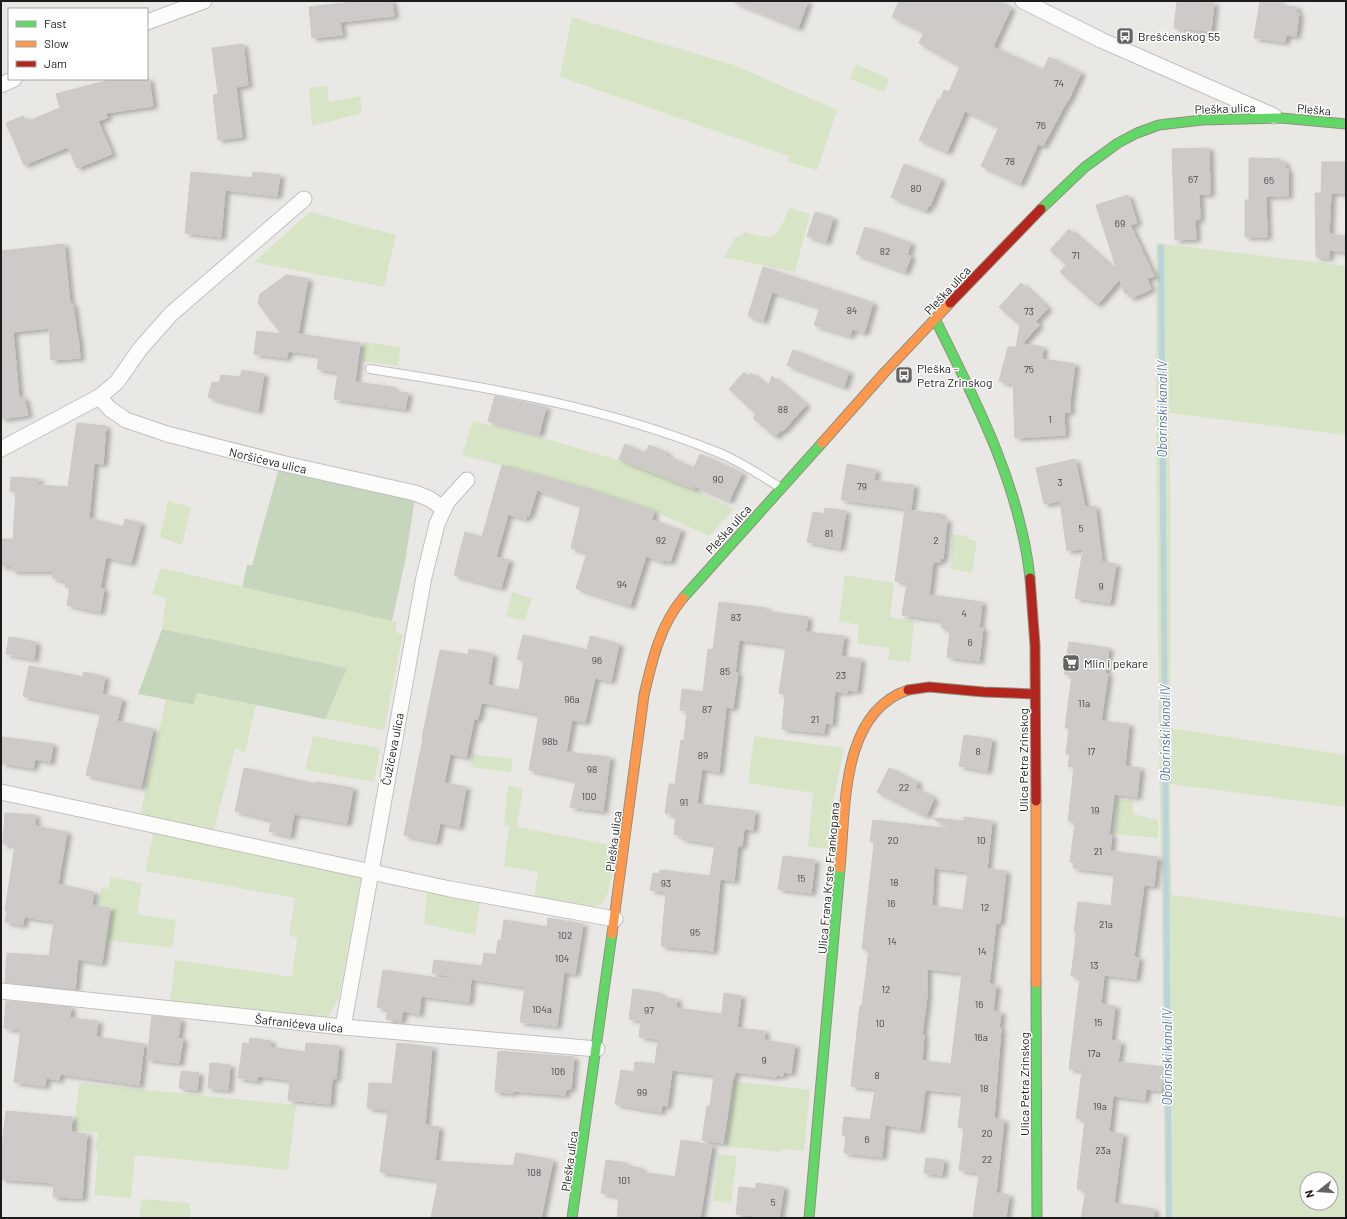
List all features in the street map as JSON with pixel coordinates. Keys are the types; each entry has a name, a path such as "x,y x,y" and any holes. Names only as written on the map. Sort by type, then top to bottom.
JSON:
{"street":[{"path":"148,22 204,1"},
{"path":"1023,1 1116,47 1280,118"},
{"path":"1,85 12,80"},
{"name":"Pleška","path":"1280,118 1346,124"},
{"name":"Pleška ulica","path":"572,1218 615,919 644,695 659,638 674,609 884,372 1050,200 1086,167 1118,143 1137,133 1159,125 1202,120 1280,118"},
{"path":"1,449 99,397 117,382 140,349 171,314 304,199"},
{"name":"Ulica Petra Zrinskog","path":"935,319 992,443 1020,524 1032,588 1037,1218"},
{"name":"Noršićeva ulica","path":"99,397 110,409 126,420 167,434 260,458 415,492 430,499 444,509"},
{"name":"Čužićeva ulica","path":"343,1028 424,577 437,524 447,502 467,480"},
{"name":"Ulica Frana Krste Frankopana","path":"809,1218 847,795 858,738 863,727 881,705 896,694 907,690 927,687 1002,694 1034,694"},
{"path":"1,792 450,889 615,919"},
{"name":"Šafranićeva ulica","path":"1,991 343,1028 597,1049"}],"lane":[{"path":"370,369 511,392 616,418 718,452 781,488"}],"green space":[{"path":"572,17 734,65 837,110 817,170 788,162 789,156 560,77"},
{"path":"856,64 889,79 884,92 850,79"},
{"path":"327,86 329,102 360,96 362,113 312,126 309,88"},
{"path":"789,208 810,214 795,272 724,257 735,238 745,232 764,237 775,235 779,231"},
{"path":"310,212 396,235 384,287 254,262"},
{"path":"1156,243 1346,266 1346,435 1169,413 1171,539 1170,728 1346,755 1346,807 1170,784 1172,895 1346,918 1346,1218 1165,1218 1158,609"},
{"path":"364,342 401,347 398,366 362,361"},
{"path":"473,421 550,440 618,460 619,459 687,486 734,509 709,536 654,511 586,488 462,455"},
{"path":"279,468 415,498 405,562 392,621 242,587 247,565 252,565"},
{"path":"168,501 191,507 182,545 160,537"},
{"path":"952,534 967,536 967,538 977,541 972,573 951,569"},
{"path":"161,568 397,622 395,632 403,634 384,730 325,719 346,668 162,629 166,598 152,594"},
{"path":"845,575 894,583 890,617 914,621 910,662 888,660 890,648 857,644 859,625 839,621"},
{"path":"512,592 532,598 525,621 506,616"},
{"path":"162,629 347,668 325,719 197,693 194,705 138,694"},
{"path":"197,693 256,705 245,752 235,749 214,829 189,829 140,816 166,700 194,705"},
{"path":"313,736 380,748 374,782 305,770"},
{"path":"754,736 844,748 834,796 830,849 808,847 813,793 748,783"},
{"path":"472,754 512,759 511,772 471,767"},
{"path":"508,785 523,789 517,827 616,846 608,893 601,904 589,908 534,899 538,872 504,866 509,826 504,825"},
{"path":"1117,799 1133,801 1133,814 1158,820 1158,838 1115,834"},
{"path":"154,831 354,875 361,878 339,996 327,1020 170,1002 175,960 292,977 297,938 289,935 295,898 145,871"},
{"path":"111,877 142,883 137,914 176,920 172,948 108,940 113,907 98,904 101,888 108,889"},
{"path":"427,891 480,901 475,935 424,924"},
{"path":"735,1081 810,1090 804,1151 781,1149 781,1152 726,1146"},
{"path":"79,1083 296,1105 288,1170 135,1155 131,1198 94,1195 98,1151 95,1150 98,1133 74,1130"},
{"path":"719,1154 737,1156 731,1203 713,1201"},
{"path":"141,1199 190,1203 190,1217 196,1218 140,1218"}],"building":[{"path":"361,1 392,1 394,16 340,22 342,35 312,38 309,7"},
{"path":"732,1 808,1 798,28"},
{"path":"899,1 998,1 1011,8 993,47 1043,70 1049,57 1081,73 1068,101 1043,146 1038,144 1020,184 981,166 999,127 965,111 947,152 919,140 938,99 940,100 944,90 949,92 960,66 919,43 924,32 892,17"},
{"path":"1177,1 1214,3 1211,31 1174,28"},
{"path":"1260,1 1280,1 1279,5 1297,7 1296,13 1299,13 1296,36 1286,35 1285,42 1254,38"},
{"path":"243,44 248,85 236,87 242,137 218,140 213,95 218,94 212,48"},
{"path":"149,79 153,106 106,113 107,118 98,121 112,154 77,168 68,147 24,165 6,123 23,116 26,122 60,108 56,94 109,80"},
{"path":"1209,148 1210,194 1199,194 1200,219 1195,220 1196,239 1175,240 1172,149"},
{"path":"1249,158 1280,159 1280,162 1285,162 1285,169 1288,169 1288,196 1266,196 1267,237 1245,237 1245,200 1249,200"},
{"path":"1322,162 1346,162 1346,193 1331,193 1329,234 1346,236 1346,252 1329,250 1329,258 1316,257 1315,193 1321,193"},
{"path":"904,164 941,179 930,206 928,206 926,211 891,197"},
{"path":"191,172 252,178 253,172 280,175 277,196 225,190 221,237 185,233"},
{"path":"1128,195 1137,223 1130,225 1154,276 1147,279 1151,289 1132,298 1124,292 1120,279 1097,305 1060,272 1066,265 1050,250 1069,229 1118,273 1096,205"},
{"path":"815,212 833,218 826,242 807,236"},
{"path":"865,227 911,243 907,255 911,256 905,272 856,254"},
{"path":"64,244 70,304 73,304 80,358 51,360 49,328 13,332 19,398 24,397 28,415 1,419 1,251"},
{"path":"763,267 873,303 864,333 852,329 850,336 814,325 820,307 772,292 763,321 748,316"},
{"path":"286,275 308,279 298,334 360,343 355,382 393,387 393,391 408,393 405,409 334,399 338,372 317,369 319,355 288,351 287,358 254,354 257,331 281,334 258,303 260,294"},
{"path":"1021,283 1048,308 1036,321 1039,325 1022,344 1043,347 1042,359 1075,364 1070,412 1064,412 1065,435 1015,438 1013,384 999,381 1008,347 1016,347 1020,325 999,307"},
{"path":"793,350 849,372 844,387 787,365"},
{"path":"242,370 264,374 258,411 208,397 212,382 219,383 221,375 240,377"},
{"path":"744,372 749,376 751,373 768,387 772,376 806,405 783,431 781,430 775,437 753,418 756,414 729,389"},
{"path":"495,396 546,407 539,434 488,421"},
{"path":"77,423 106,426 103,464 94,463 89,518 123,527 125,519 141,523 131,563 106,557 100,588 104,589 100,612 67,605 70,588 65,587 66,581 52,578 53,571 12,571 12,566 1,566 1,539 13,539 16,492 10,491 11,477 39,479 38,485 68,487"},
{"path":"625,444 645,453 649,445 667,453 666,456 694,468 700,454 742,473 729,501 695,486 694,489 619,459"},
{"path":"1075,459 1085,507 1095,506 1102,562 1116,564 1110,603 1075,598 1083,549 1067,551 1060,501 1044,504 1036,468"},
{"path":"847,464 876,470 874,481 914,485 911,509 841,500"},
{"path":"502,465 586,488 654,511 652,520 681,530 670,562 664,560 663,562 646,556 630,606 576,588 587,553 571,548 581,505 537,490 529,516 526,515 526,519 508,514 496,557 509,560 501,588 454,575 465,532 482,537"},
{"path":"825,508 846,511 840,548 807,542 813,512 824,514"},
{"path":"905,510 941,514 941,519 947,519 943,559 940,558 940,562 933,562 929,595 982,602 979,628 983,628 979,661 947,657 950,629 941,628 942,620 902,615 907,582 895,581"},
{"path":"719,602 766,608 766,611 808,617 806,632 844,636 841,656 861,659 857,691 847,690 847,693 835,691 832,724 825,723 824,733 782,729 785,694 779,693 786,646 739,640 735,673 738,673 733,708 726,707 719,772 702,769 697,804 755,811 753,830 744,829 742,846 738,845 734,881 720,879 713,951 661,946 666,892 650,890 653,873 659,874 660,870 710,876 715,844 682,839 682,836 674,834 676,815 665,813 669,784 675,784 681,740 684,740 687,711 680,710 682,689 703,692 708,649 713,650"},
{"path":"523,635 587,650 590,636 619,644 611,681 595,678 585,722 572,720 566,752 610,757 603,811 570,807 576,780 529,770 539,714 484,703 481,704 478,719 474,719 466,757 450,754 444,783 466,787 459,827 440,823 436,842 404,835 440,650 468,655 469,649 493,654 488,685 519,690 524,661 517,659"},
{"path":"9,637 36,642 34,659 6,654"},
{"path":"1069,642 1109,648 1105,674 1108,674 1101,721 1129,724 1125,766 1140,768 1137,797 1114,794 1109,835 1112,835 1110,851 1157,857 1154,886 1144,885 1134,957 1139,958 1136,979 1104,975 1101,1004 1115,1006 1111,1040 1121,1042 1118,1062 1164,1067 1161,1091 1146,1089 1145,1100 1113,1096 1109,1132 1123,1134 1114,1203 1154,1209 1154,1218 1081,1218 1086,1190 1077,1189 1085,1119 1076,1118 1082,1070 1069,1069 1080,977 1071,976 1076,932 1074,932 1078,902 1111,906 1114,873 1073,868 1074,862 1070,862 1075,822 1068,821 1074,767 1068,766 1070,754 1066,754 1069,728 1065,728 1072,675 1064,674"},
{"path":"29,666 83,677 84,672 105,677 102,694 122,699 117,721 153,729 141,787 86,775 101,712 23,696"},
{"path":"964,735 992,739 987,771 959,766"},
{"path":"2,737 53,744 50,762 35,759 33,768 1,763"},
{"path":"244,768 316,784 317,782 353,788 347,823 294,814 290,836 269,831 272,820 235,811"},
{"path":"889,768 918,782 915,788 932,796 931,798 934,799 926,816 877,792"},
{"path":"5,813 35,815 35,826 67,832 58,884 94,892 92,905 110,908 102,963 78,959 75,989 5,982 7,953 49,956 54,921 24,917 23,925 5,922 7,911 5,910 15,845 3,844"},
{"path":"964,817 992,821 987,869 1006,871 1000,923 996,923 989,984 996,985 993,1011 1001,1012 994,1118 1004,1120 996,1193 1009,1195 1006,1218 973,1218 979,1173 959,1170 964,1128 958,1127 962,1093 925,1090 920,1130 885,1125 882,1157 844,1153 846,1136 842,1135 844,1117 870,1120 875,1089 851,1086 860,1005 862,1006 869,949 862,949 874,842 870,841 873,820 952,829 934,818 964,821","holes":["934,868 968,872 963,910 932,906","927,969 962,973 951,1064 922,1061 924,1035 922,1035 927,996"]},
{"path":"783,856 815,860 811,893 778,889"},
{"path":"548,918 583,924 575,974 564,972 557,1026 520,1022 525,987 471,979 469,1002 421,996 419,1014 403,1011 401,1021 386,1019 388,1009 377,1007 383,970 451,980 451,976 432,973 434,960 482,966 484,953 496,955 498,940 501,940 504,920 547,927"},
{"path":"633,989 660,993 660,997 677,999 676,1008 722,1014 724,993 741,996 737,1028 765,1031 764,1040 795,1045 791,1073 783,1072 783,1076 776,1075 776,1077 735,1072 723,1143 702,1140 707,1106 710,1106 714,1075 672,1070 667,1106 662,1105 661,1112 615,1104 621,1070 634,1072 635,1062 655,1064 658,1039 639,1037 641,1020 629,1019"},
{"path":"6,1001 71,1007 70,1018 98,1021 96,1037 144,1044 139,1085 60,1074 59,1080 46,1078 45,1086 14,1082 21,1030 4,1028"},
{"path":"152,1016 181,1019 178,1038 183,1039 179,1063 147,1059"},
{"path":"250,1038 271,1041 270,1047 305,1052 306,1043 339,1046 336,1079 332,1078 330,1104 288,1100 290,1080 258,1076 257,1081 238,1078 243,1043 249,1044"},
{"path":"397,1043 432,1047 425,1125 439,1127 435,1161 513,1166 516,1153 553,1160 541,1218 431,1218 438,1183 436,1183 436,1180 380,1172 388,1110 367,1108 369,1083 392,1084"},
{"path":"498,1051 574,1057 571,1089 566,1089 565,1095 513,1091 513,1093 495,1092"},
{"path":"210,1063 230,1065 228,1090 208,1088"},
{"path":"181,1071 199,1073 197,1090 179,1088"},
{"path":"6,1111 72,1117 71,1132 87,1134 82,1198 53,1197 54,1183 1,1179 1,1155"},
{"path":"681,1140 712,1145 700,1218 617,1218 619,1196 601,1193 606,1160 626,1163 626,1166 641,1168 640,1172 675,1177"},
{"path":"926,1158 944,1160 942,1175 924,1173"},
{"path":"756,1183 784,1187 779,1218 736,1214 739,1187 756,1189"}],"waterway":[{"name":"Oborinski kanal IV","path":"1161,247 1169,1218"}],"traffic: fast":[{"path":"1041,209 1085,167 1118,143 1137,133 1159,125 1202,120 1281,118 1346,124"},
{"path":"935,319 966,381 994,445 1006,477 1017,510 1025,544 1030,578"},
{"path":"683,598 822,443"},
{"path":"809,1218 840,868"},
{"path":"572,1218 612,934"},
{"path":"1036,983 1037,1218"}],"traffic: slow":[{"path":"822,443 885,372 950,303"},
{"path":"612,934 644,695 658,644 668,620 683,598"},
{"path":"840,868 846,792 858,741 870,719 886,702 908,690"},
{"path":"1036,801 1036,983"}],"traffic: jam":[{"path":"950,303 1041,209"},
{"path":"1030,578 1035,645 1036,801"},
{"path":"908,690 929,687 984,692 1034,694"}],"place":[{"name":"Brešćenskog 55","path":"1125,36"},
{"name":"Pleška - Petra Zrinskog","path":"904,375"},
{"name":"Mlin i pekare","path":"1071,663"}]}
